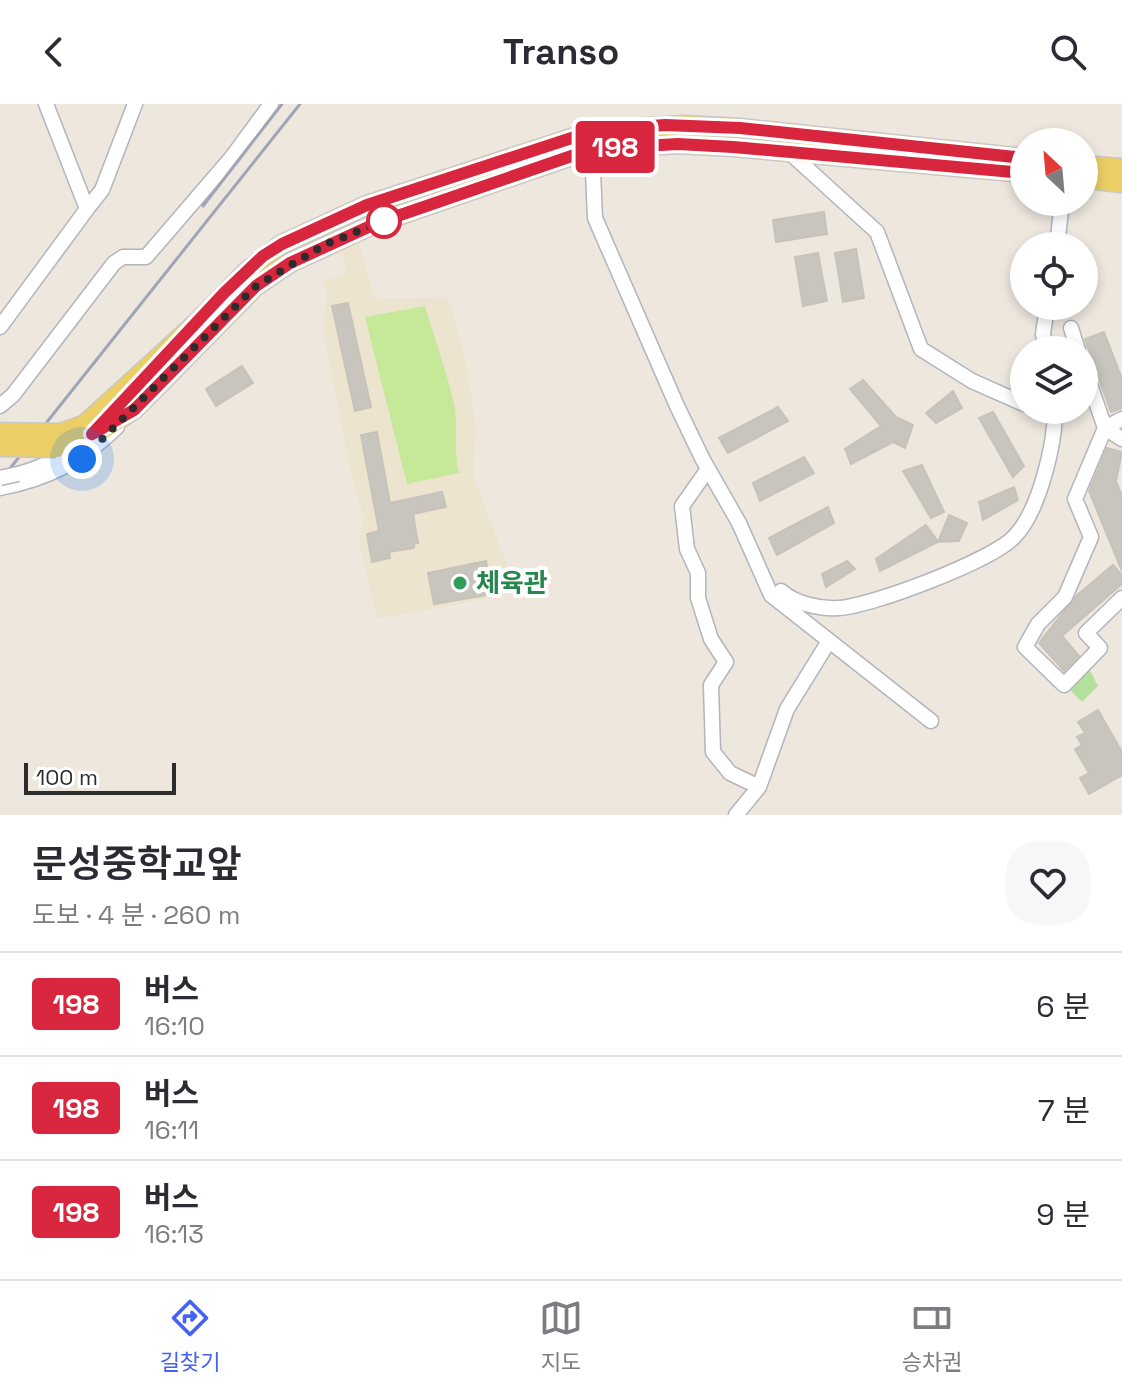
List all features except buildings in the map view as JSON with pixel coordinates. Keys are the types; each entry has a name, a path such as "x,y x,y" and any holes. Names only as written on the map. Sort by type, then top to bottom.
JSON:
{"main road":[{"path":"0,432 58,441 85,424 196,323 263,256 321,224 447,177 596,130 685,125 740,128 1010,157"},
{"path":"0,447 92,434 134,410 256,286 290,263 377,223 592,149 678,144 1010,172"},
{"path":"1098,166 1122,168"},
{"path":"1098,180 1122,183"}],"street":[{"path":"46,104 87,209"},
{"path":"0,327 102,190 135,104"},
{"path":"0,406 13,395 114,263 123,257 146,257 232,157 271,104"},
{"path":"592,149 595,218 708,469 739,523 771,595 931,721"},
{"path":"789,152 877,232 921,349 972,381 1010,398"},
{"path":"0,488 58,461 92,434 196,323"},
{"path":"1071,328 1074,336"},
{"path":"1098,408 1105,428 1122,439"},
{"path":"0,478 42,478 82,459 134,410"},
{"path":"1122,419 1105,428 1075,499 1091,537 1065,597 1038,624 1025,647 1064,685 1100,648 1086,633 1122,598"},
{"path":"763,576 794,602 839,608 908,590 959,568 1014,537 1037,497 1055,424"},
{"path":"708,469 682,506 687,549 698,573 698,598 711,639 726,662 711,685 713,752 730,773 759,787"},
{"path":"736,815 759,787 787,709 829,641"}],"shaded area":[{"path":"359,243 375,299 448,297 466,362 476,428 473,475 512,578 498,581 497,597 377,619 359,541 364,518 350,470 323,330 327,295 322,281 347,273 341,248"}],"green space":[{"path":"425,306 454,404 459,473 407,484 365,317"},
{"path":"1087,665 1098,686 1082,702 1065,685"}],"railway":[{"path":"203,206 282,104"},
{"path":"0,481 300,104"}],"bus line":[{"name":"198","path":"1010,157 740,128 644,125 596,130 367,205 282,244 263,256 224,293 92,434 134,410 256,286 290,263 377,223 532,167 592,149 678,144 1010,172"}],"place":[{"name":"체육관","path":"460,583"}],"route":[{"path":"82,459 256,286 326,244 384,221"}]}
